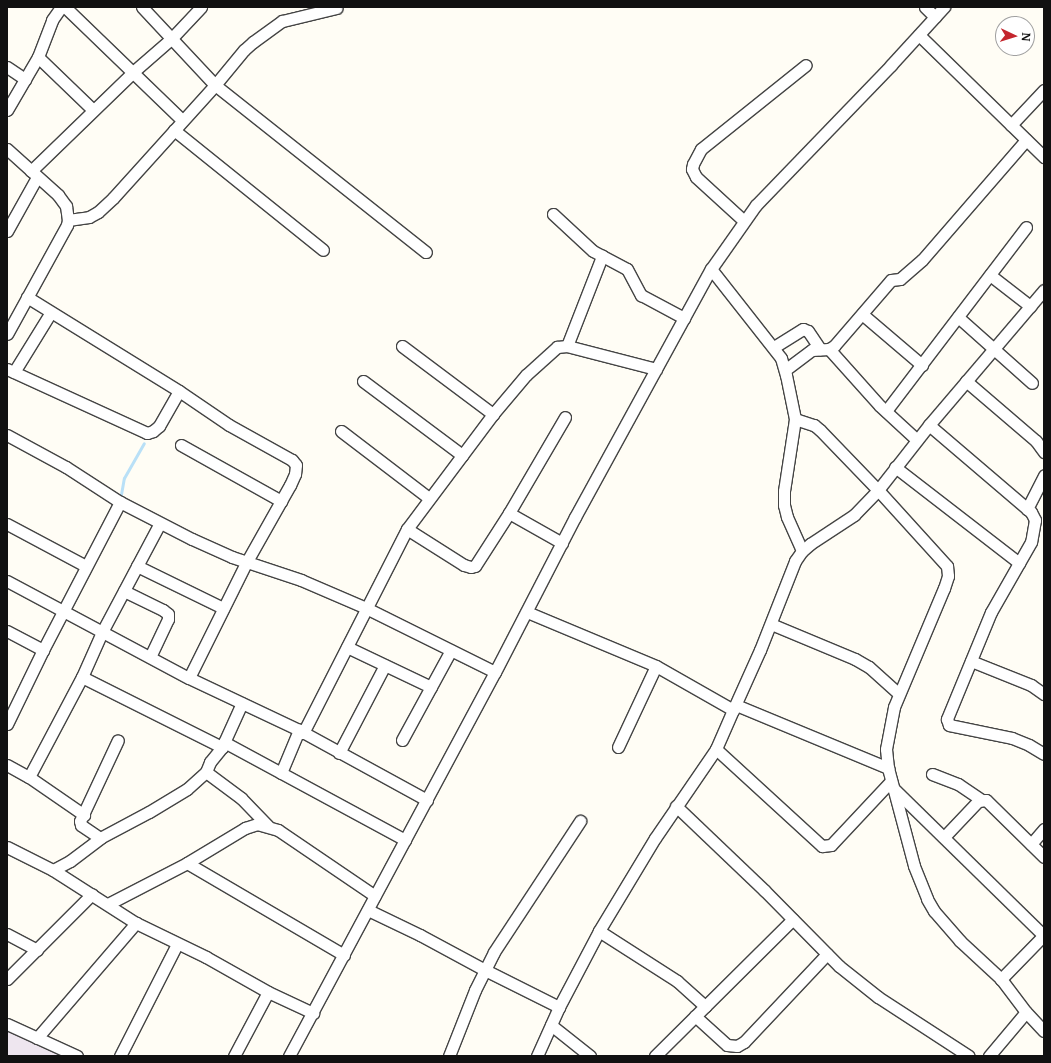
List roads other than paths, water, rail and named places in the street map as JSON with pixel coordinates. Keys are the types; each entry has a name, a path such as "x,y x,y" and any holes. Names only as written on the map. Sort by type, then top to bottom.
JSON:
{"street":[{"path":"7,110 38,57 52,20 61,7"},
{"path":"65,7 182,120"},
{"path":"142,7 215,85 426,252"},
{"path":"7,232 34,174 93,110 133,72 172,39 201,7"},
{"path":"925,7 935,17"},
{"path":"289,1056 496,672 562,543 711,270 756,205 944,7"},
{"path":"68,220 89,217 98,212 133,178 244,50 282,21 336,8"},
{"path":"919,35 1044,157"},
{"path":"38,57 93,110"},
{"path":"744,221 696,177 692,169 693,164 701,149 806,65"},
{"path":"7,67 26,79"},
{"path":"1011,126 1044,90"},
{"path":"174,130 323,250"},
{"path":"785,370 812,350 834,346 891,280 900,279 922,260 1026,140"},
{"path":"7,150 58,195 66,206 68,220 67,225 8,329"},
{"path":"553,214 587,246 627,269 641,295 684,318"},
{"path":"886,411 1026,227"},
{"path":"567,346 602,256"},
{"path":"711,270 774,347 781,358 785,370 795,419 784,491 784,505 787,517 802,551"},
{"path":"990,275 1030,306"},
{"path":"537,1056 559,1007 599,931 676,806 716,749 770,624 795,561 802,551 810,544 854,515 878,490 929,425 1044,290"},
{"path":"27,297 229,425 292,460 296,465 295,474 246,563 188,678"},
{"path":"51,312 10,371 147,433 153,431 159,426 179,392"},
{"path":"862,314 922,365"},
{"path":"958,317 1032,383"},
{"path":"774,347 803,329 808,331 824,349 917,440"},
{"path":"402,346 492,414"},
{"path":"281,773 301,732 368,609 408,529 429,498 492,414 526,375 557,347 567,346 656,369"},
{"path":"363,381 462,455"},
{"path":"966,381 1036,441 1044,452"},
{"path":"408,529 464,565 471,567 475,566 510,513 565,418"},
{"path":"795,419 814,425 878,490 949,570 944,588 894,707 888,732 886,749 888,768 914,866 927,899 934,910 960,941 1000,978 1026,1012 1044,1031"},
{"path":"929,425 1028,509 1035,520 1035,527 1031,542 991,612 947,719 949,725 1012,738 1029,745 1044,754"},
{"path":"341,431 429,498"},
{"path":"7,435 66,467 120,502 192,539 246,563 301,580 368,609 496,672"},
{"path":"181,445 281,501"},
{"path":"895,467 1019,563"},
{"path":"1028,509 1044,475"},
{"path":"7,724 43,650 120,502"},
{"path":"510,513 562,543"},
{"path":"29,777 82,677 102,632 160,523"},
{"path":"7,524 86,566"},
{"path":"138,566 223,608"},
{"path":"7,581 188,678 301,732 426,800"},
{"path":"124,591 164,610 168,614 168,619 150,657"},
{"path":"527,612 656,666 734,708 888,768"},
{"path":"770,624 855,659 868,667 899,694"},
{"path":"7,631 43,650"},
{"path":"347,647 431,687"},
{"path":"402,740 451,650"},
{"path":"971,661 1031,685 1044,694"},
{"path":"339,753 384,665"},
{"path":"618,746 656,666"},
{"path":"82,677 281,773 405,840"},
{"path":"53,870 70,861 100,838 149,812 187,789 206,772 210,762 223,745 242,703"},
{"path":"100,838 81,825 80,821 118,740"},
{"path":"716,749 822,846 831,845 892,785"},
{"path":"7,765 29,777 84,814"},
{"path":"206,772 241,798 268,826"},
{"path":"932,774 963,787 982,800 989,802 1044,857"},
{"path":"892,785 1044,935 1000,978"},
{"path":"944,836 982,800"},
{"path":"676,806 857,982 968,1056"},
{"path":"449,1056 475,990 504,935 580,821"},
{"path":"108,904 187,864 245,828 257,824 278,830 375,896"},
{"path":"1032,844 1044,829"},
{"path":"7,847 53,870 136,923 206,957 268,992 313,1013"},
{"path":"187,864 344,955"},
{"path":"7,979 92,894"},
{"path":"368,910 420,934 485,970 559,1007"},
{"path":"655,1056 793,919"},
{"path":"37,1038 136,923"},
{"path":"599,931 677,981 705,1006"},
{"path":"7,934 37,950"},
{"path":"120,1056 177,944"},
{"path":"695,1016 727,1045 737,1046 744,1042 827,954"},
{"path":"234,1056 268,992"},
{"path":"989,1056 1026,1012"},
{"path":"7,1024 77,1056"},
{"path":"551,1025 590,1056"}],"waterway":[{"path":"120,500 124,478 144,443"}]}
